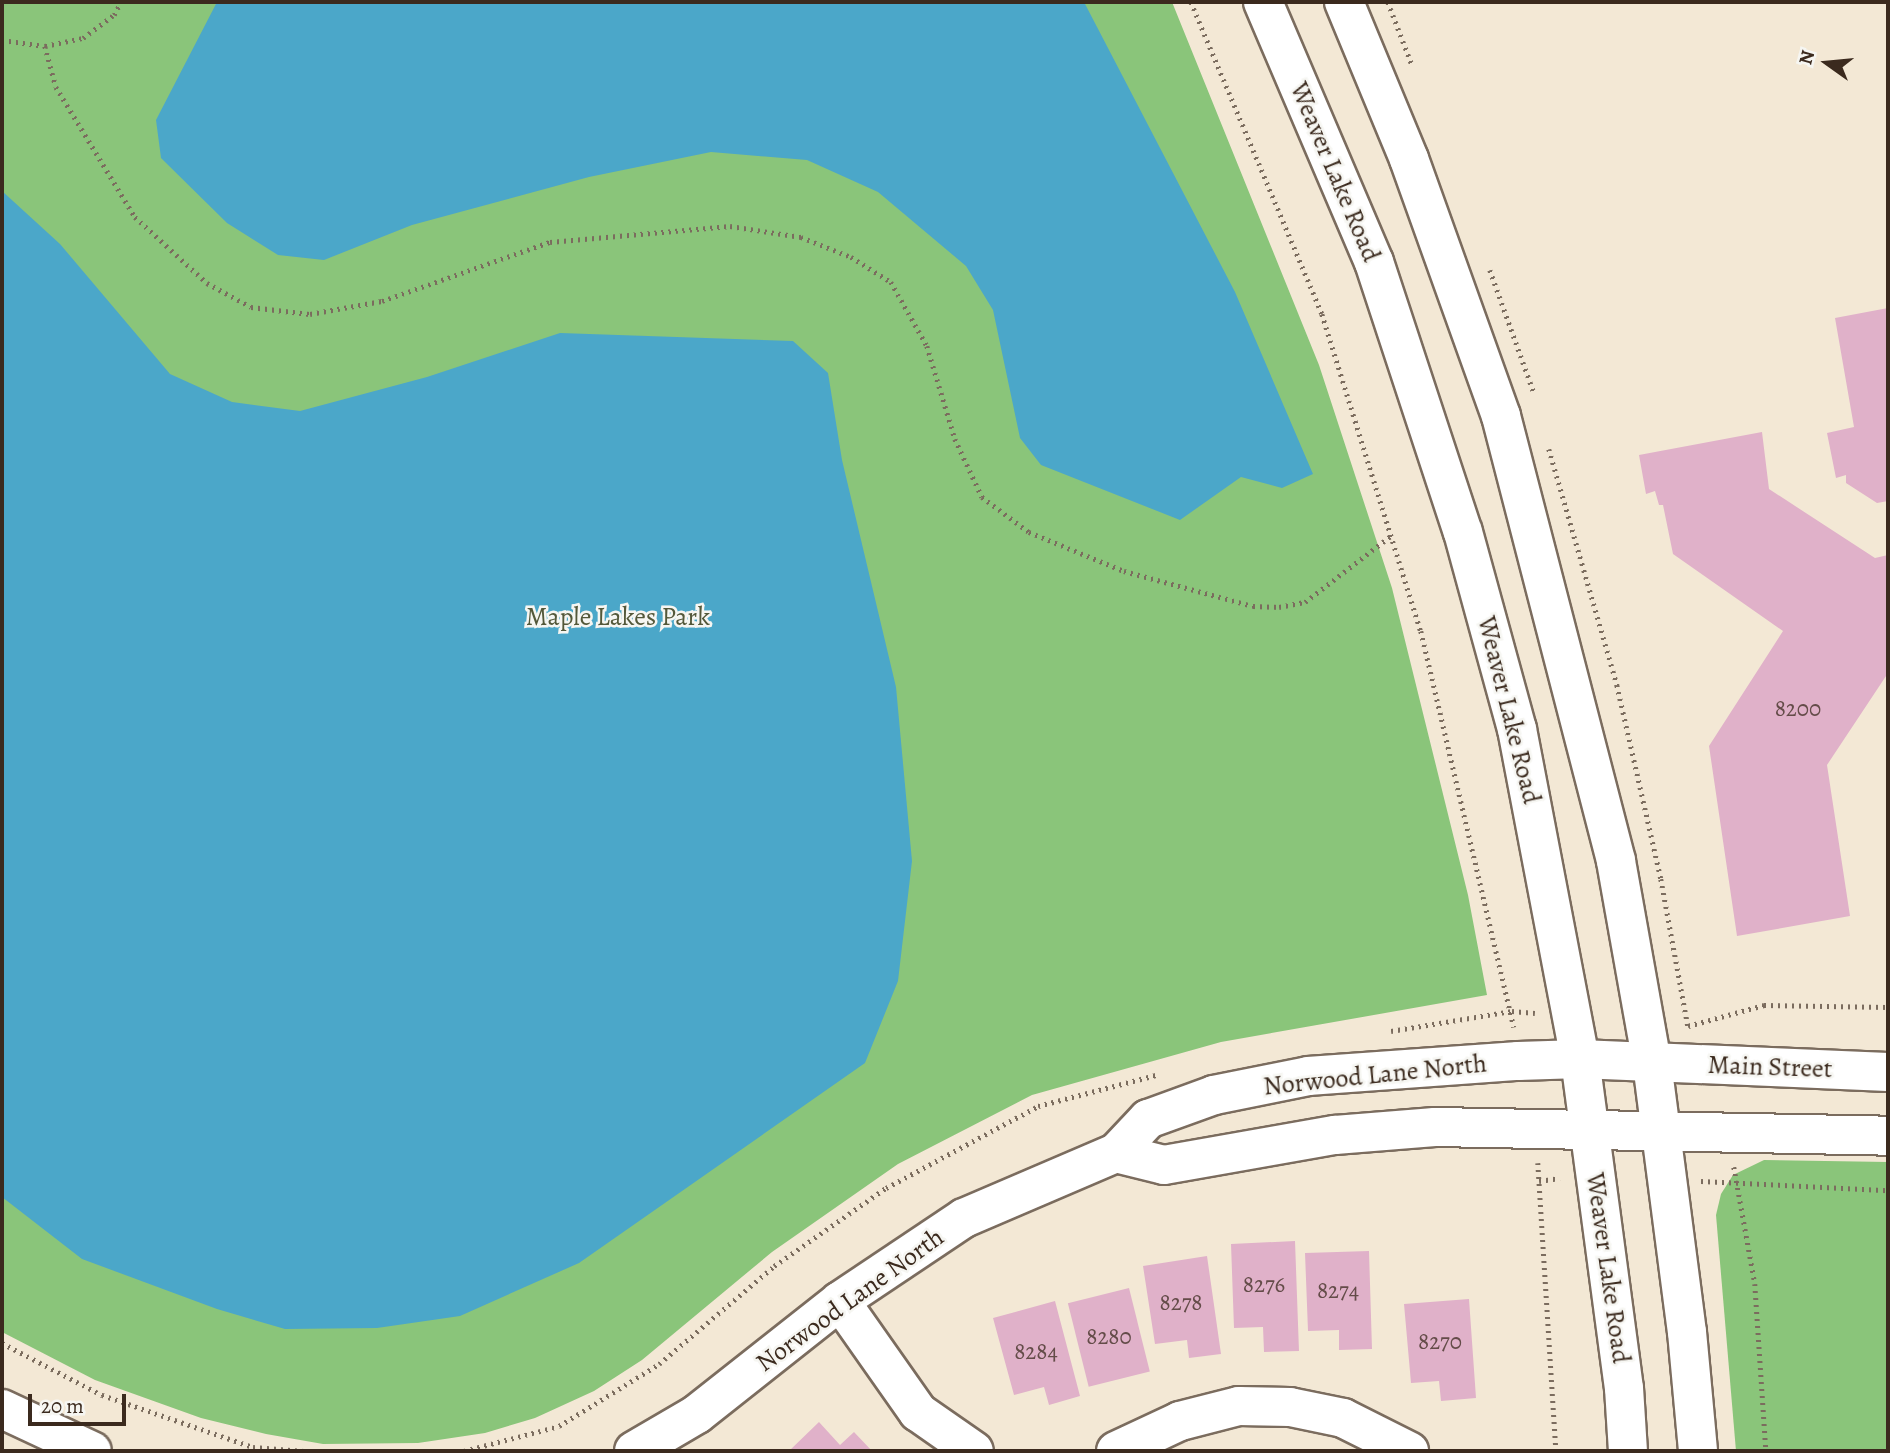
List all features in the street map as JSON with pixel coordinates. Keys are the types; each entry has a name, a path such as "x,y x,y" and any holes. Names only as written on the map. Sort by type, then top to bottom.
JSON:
{"main road":[{"name":"Weaver Lake Road","path":"1263,2 1374,262 1463,532 1517,729 1580,1059 1625,1388 1628,1451"},
{"path":"1344,2 1409,159 1500,416 1616,861 1653,1063 1698,1451"},
{"name":"Norwood Lane North","path":"634,1451 697,1414 840,1301 964,1218 1116,1153 1148,1119 1241,1089 1308,1076 1580,1059 1653,1063"},
{"name":"Main Street","path":"1653,1063 1888,1072"},
{"path":"1116,1153 1164,1165 1335,1135 1435,1127 1888,1136"},
{"path":"840,1301 919,1412 974,1451"},
{"path":"1116,1451 1181,1421 1239,1406 1290,1407 1343,1418 1409,1451"},
{"path":"2,1409 92,1451"}],"path":[{"path":"2,40 45,46 83,38 114,15 121,2"},
{"path":"1191,2 1322,314 1421,631 1511,1011"},
{"path":"45,46 57,87 135,217 207,283 251,307 310,314 382,301 551,242 730,226 801,237 852,257 891,282 927,346 955,439 982,497 1029,531 1124,571 1253,606 1279,607 1305,601 1392,535"},
{"path":"1688,1026 1763,1005 1888,1007"},
{"path":"1539,1181 1556,1451"},
{"path":"1766,1451 1755,1283 1740,1185 1888,1190"},
{"path":"2,1343 102,1395 253,1447 304,1451"}],"green space":[{"name":"Maple Lakes Park","path":"2,2 1172,2 1319,365 1392,588 1468,895 1487,995 1221,1042 1032,1095 898,1164 772,1252 642,1360 594,1391 535,1418 485,1433 418,1443 323,1444 266,1434 201,1418 95,1380 2,1332"},
{"path":"1764,1160 1888,1162 1888,1451 1736,1451 1716,1215 1721,1194 1733,1175"}],"water":[{"path":"217,2 1084,2 1235,292 1313,474 1282,488 1241,477 1180,520 1041,465 1020,438 993,310 966,266 878,192 807,160 711,152 589,177 412,225 324,260 278,255 227,223 161,158 156,120"},
{"path":"2,191 60,244 170,374 232,402 300,411 427,377 560,333 793,341 828,373 842,460 896,687 912,861 898,981 865,1063 579,1263 460,1316 377,1328 285,1329 217,1309 82,1259 2,1197"}],"building":[{"path":"1888,308 1888,501 1877,503 1846,483 1846,475 1836,478 1827,433 1854,427 1835,318"},
{"path":"1762,432 1769,489 1875,558 1888,555 1888,673 1827,765 1850,916 1737,936 1709,746 1783,631 1673,554 1663,505 1659,505 1655,491 1646,494 1639,455"},
{"path":"1295,1241 1299,1351 1264,1352 1263,1327 1234,1328 1231,1244"},
{"path":"1369,1251 1372,1349 1339,1350 1339,1330 1308,1331 1305,1253"},
{"path":"1207,1256 1221,1354 1189,1358 1187,1340 1155,1344 1143,1266"},
{"path":"1129,1288 1150,1371 1089,1387 1068,1303"},
{"path":"1469,1299 1476,1398 1441,1401 1439,1381 1411,1383 1404,1304"},
{"path":"1055,1301 1080,1396 1049,1405 1044,1387 1014,1395 993,1318"},
{"path":"819,1422 840,1445 854,1432 872,1451 789,1451"}]}
